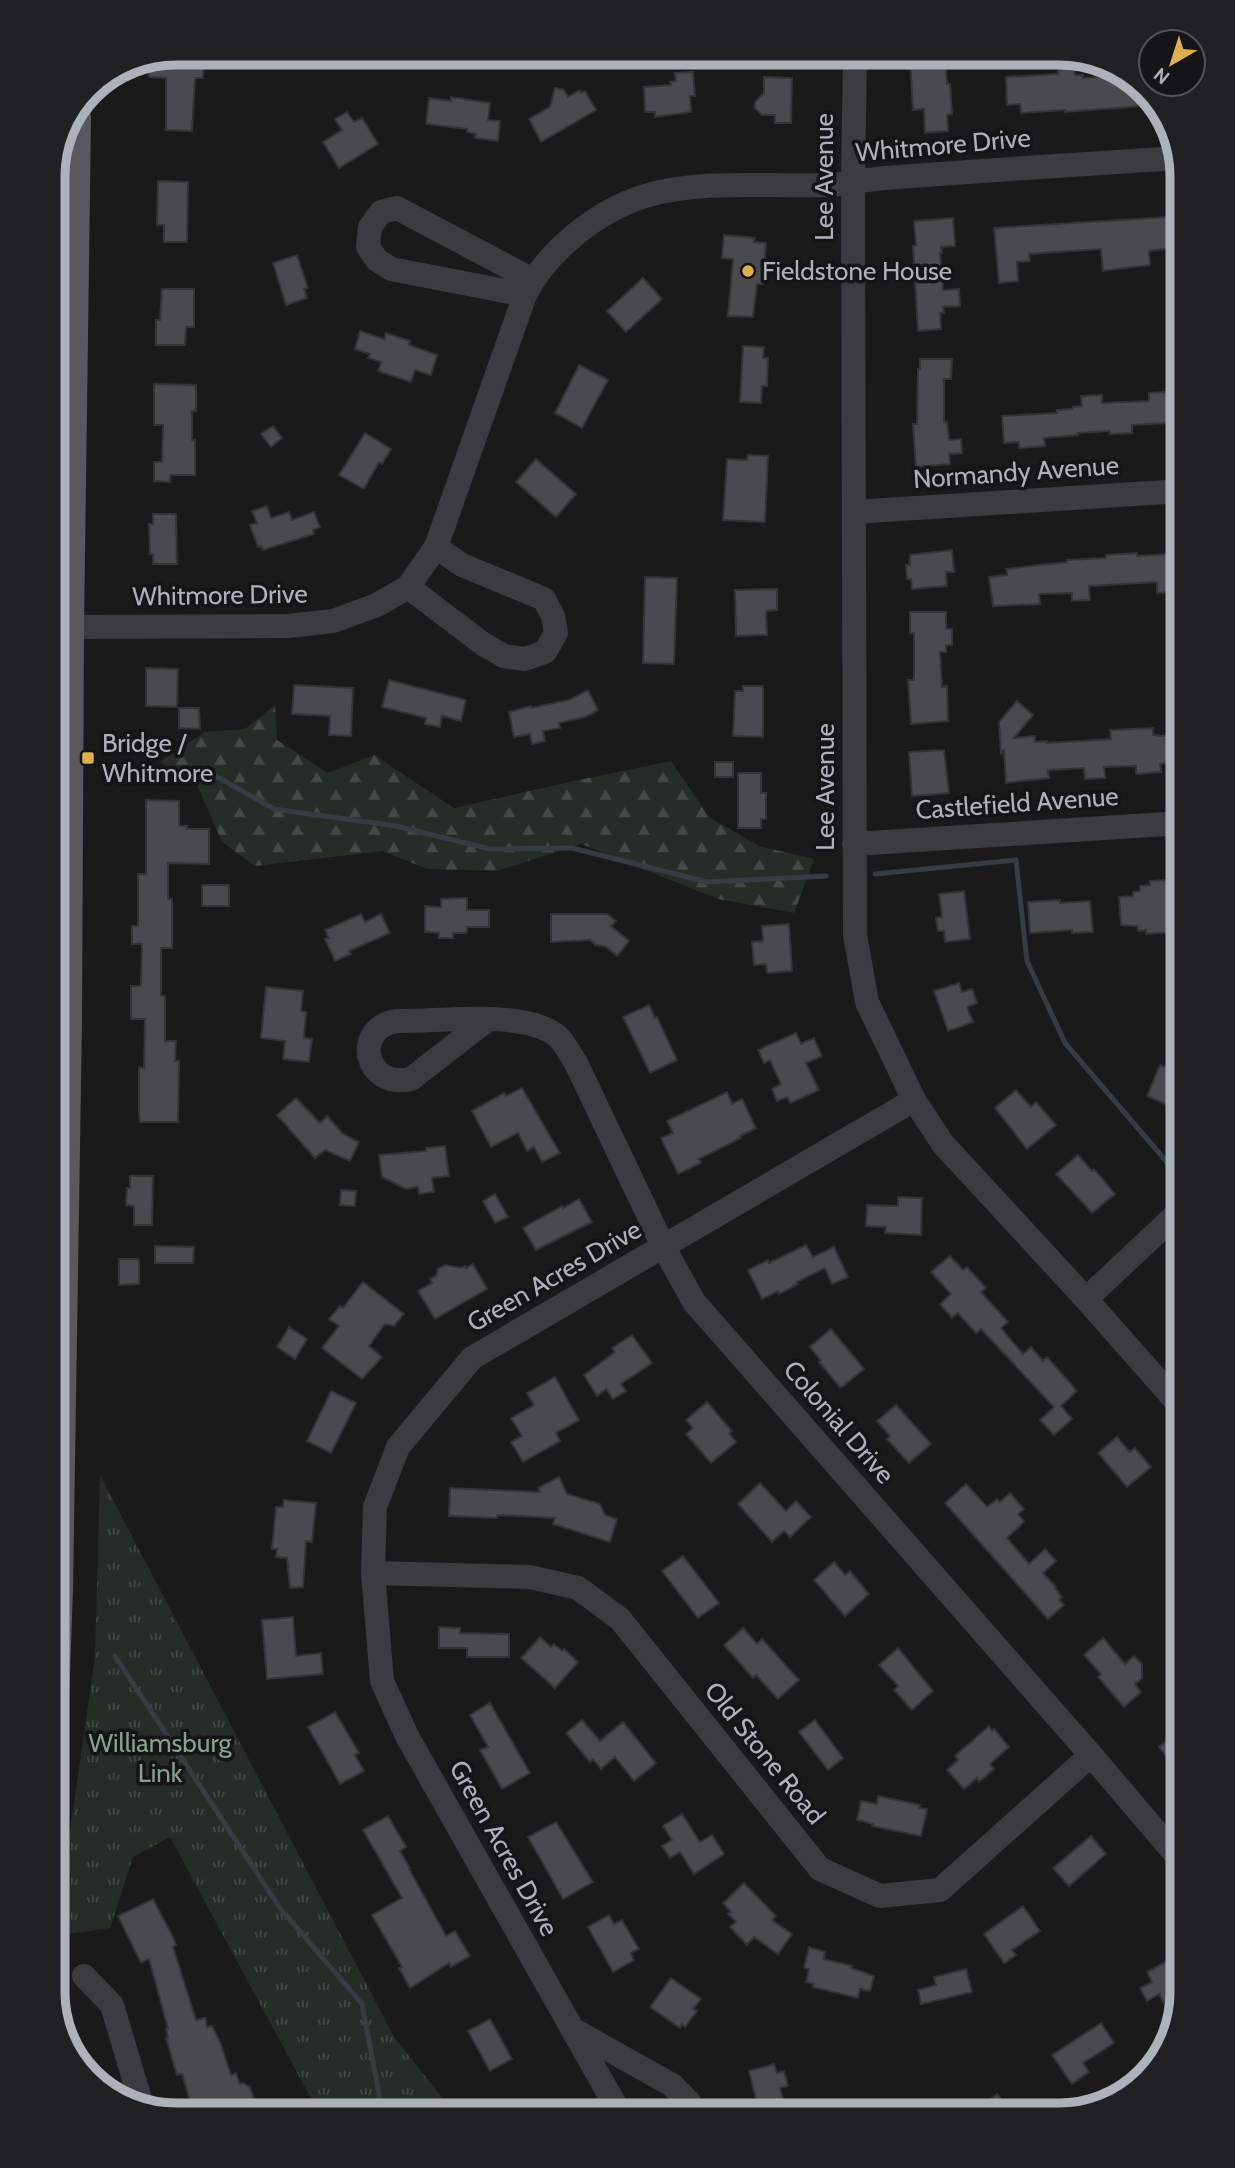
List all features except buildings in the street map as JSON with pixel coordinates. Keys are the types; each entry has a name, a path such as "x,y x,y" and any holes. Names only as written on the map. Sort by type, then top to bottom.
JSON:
{"main road":[{"path":"65,206 73,135"},
{"path":"65,385 68,627 65,1085"}],"street":[{"name":"Lee Avenue","path":"855,65 855,935 867,1002 915,1100 943,1144 1170,1394"},
{"name":"Whitmore Drive","path":"68,627 288,626 321,623 377,605 408,587 436,547 529,288 570,238 607,214 644,197 694,187 827,185 877,178 1168,159"},
{"path":"397,208 529,288 391,269 377,260 368,247 370,227 381,212 397,208"},
{"name":"Normandy Avenue","path":"854,512 1170,492"},
{"path":"408,587 483,644 504,656 525,659 545,652 556,633 553,616 544,599 461,565 436,547"},
{"name":"Castlefield Avenue","path":"854,844 1170,824"},
{"name":"Colonial Drive","path":"487,1020 531,1024 557,1037 567,1048 663,1246 694,1302 1170,1848"},
{"name":"Green Acres Drive","path":"614,2103 407,1736 382,1681 373,1573 375,1507 398,1447 472,1358 915,1100"},
{"path":"1086,1299 1170,1220"},
{"name":"Old Stone Road","path":"373,1573 530,1577 578,1588 620,1619 820,1869 880,1896 940,1890 1091,1755"},
{"path":"84,1976 112,2005 139,2097"},
{"path":"572,2028 673,2085 689,2103"}],"green space":[{"path":"275,705 277,740 328,773 374,755 454,808 671,761 709,817 759,846 814,859 794,913 718,899 581,844 497,871 427,869 383,851 255,866 222,842 197,785 160,762 205,732 245,729"},
{"name":"Williamsburg Link","path":"100,1475 394,2037 446,2103 314,2103 170,1837 133,1857 110,1928 65,1935 65,1866 95,1657"}],"waterway":[{"path":"109,775 146,771 207,771 274,809 396,826 490,849 572,848 707,882 826,876"},
{"path":"875,874 1016,860 1027,961 1065,1043 1170,1166"},
{"path":"115,1656 280,1908 362,2004 381,2103"}],"place":[{"name":"Fieldstone House","path":"748,271"},
{"name":"Bridge / Whitmore","path":"88,758"}]}
